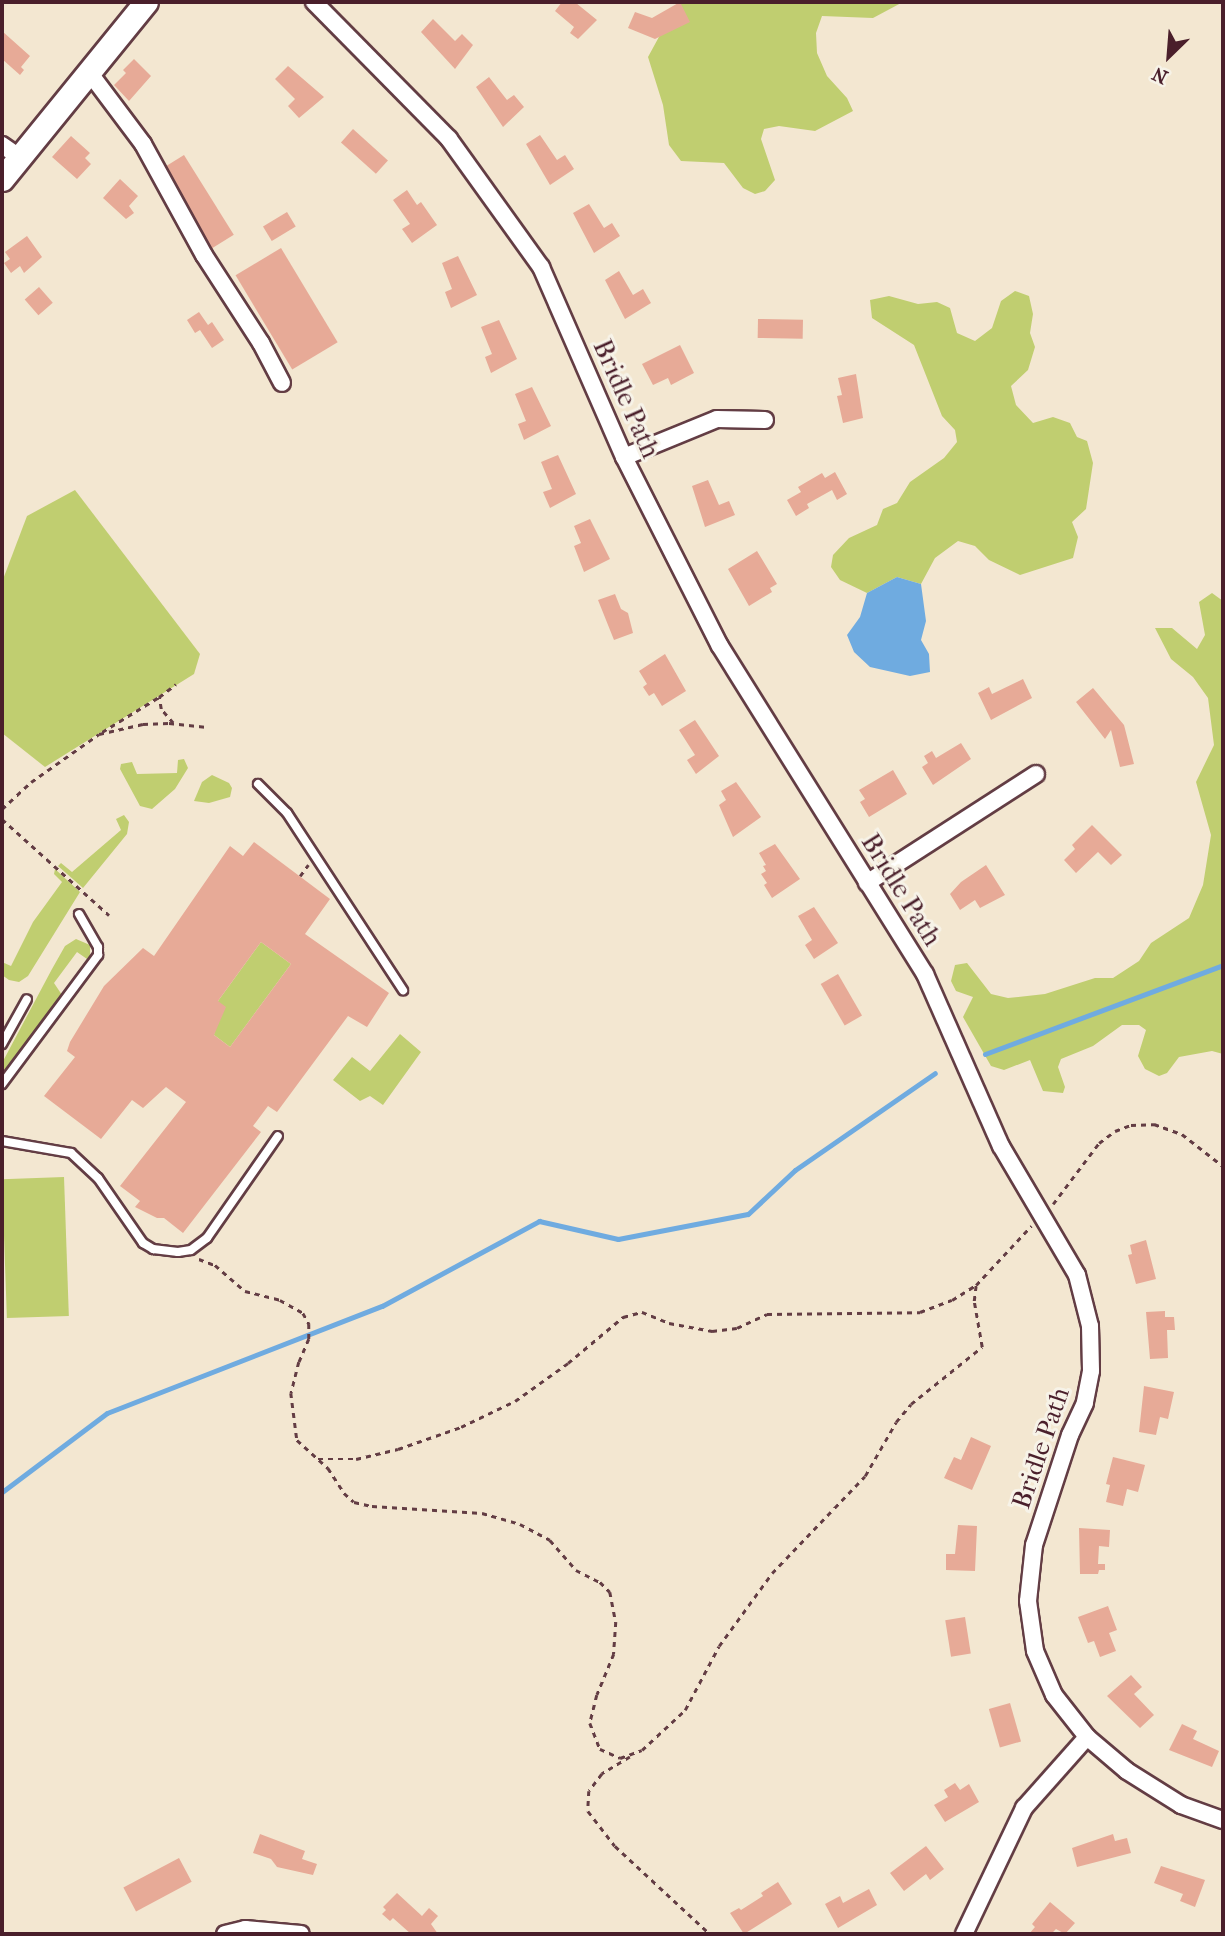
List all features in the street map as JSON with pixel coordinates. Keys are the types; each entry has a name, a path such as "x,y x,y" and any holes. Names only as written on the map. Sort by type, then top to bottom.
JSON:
{"main road":[{"path":"2,179 10,151 89,72 146,2"}],"street":[{"name":"Bridle Path","path":"314,2 449,139 501,207 541,267 624,457 720,646 925,974 1001,1146 1077,1275 1090,1326 1091,1371 1085,1403 1070,1434 1034,1545 1028,1601 1035,1651 1054,1695 1087,1737 1127,1770 1181,1805 1223,1820"},
{"path":"89,72 143,144 204,255 261,344 282,383"},
{"path":"624,457 717,419 765,419"},
{"path":"867,883 1036,774"},
{"path":"964,1934 1024,1808 1087,1737"},
{"path":"225,1934 245,1928 302,1934"}],"lane":[{"path":"258,784 287,813 403,990"},
{"path":"2,1084 98,955 98,947 79,914"},
{"path":"2,1044 27,999"},
{"path":"2,1141 71,1153 98,1178 143,1242 166,1252 191,1250 207,1238 278,1136"}],"path":[{"path":"2,809 31,782 177,684"},
{"path":"159,697 162,709 173,723"},
{"path":"99,734 143,724 173,723 205,727"},
{"path":"2,819 109,915"},
{"path":"316,1459 356,1459 398,1449 461,1427 515,1401 568,1363 622,1317 642,1312 669,1323 712,1331 737,1328 767,1314 920,1312 952,1300 976,1285 1041,1216 1073,1181 1081,1163 1099,1143 1115,1131 1131,1125 1154,1124 1182,1134 1223,1166"},
{"path":"184,1251 215,1265 245,1291 280,1300 303,1313 309,1324 310,1339 299,1362 291,1393 297,1440 328,1468 354,1502 372,1506 482,1513 520,1524 550,1540 576,1570 600,1582 610,1592 616,1622 614,1654 597,1695 590,1723 600,1749 620,1758 632,1755"},
{"path":"710,1934 598,1828 588,1811 589,1791 602,1774 664,1732 685,1710 719,1646 757,1594 801,1541 865,1476 896,1422 911,1404 982,1347 974,1301 976,1285"}],"green space":[{"path":"678,2 903,2 873,18 822,16 816,33 817,53 827,76 847,98 853,111 815,131 779,126 764,129 761,139 775,180 765,191 755,194 743,188 724,163 681,161 669,145 663,105 648,57"},
{"path":"1015,291 1029,296 1033,314 1030,333 1035,347 1028,370 1011,386 1016,405 1033,423 1053,417 1070,423 1077,437 1087,441 1093,463 1086,509 1072,522 1078,537 1073,558 1020,575 989,560 975,546 958,541 935,558 921,584 897,577 867,593 840,580 831,567 833,555 849,538 877,525 883,509 897,503 910,482 944,458 957,442 955,430 942,416 914,345 872,318 870,300 889,296 918,304 937,302 950,308 957,333 975,341 992,328 1001,301"},
{"path":"75,490 200,654 194,674 45,767 2,733 2,582 27,516"},
{"path":"1212,593 1223,601 1223,1054 1212,1051 1179,1057 1167,1073 1159,1076 1145,1069 1138,1056 1146,1030 1139,1025 1122,1025 1093,1046 1061,1059 1058,1067 1065,1087 1063,1093 1043,1091 1030,1060 1004,1070 991,1066 963,1017 973,997 956,991 951,981 955,965 967,963 991,994 1008,998 1045,994 1095,978 1113,978 1139,961 1151,943 1189,918 1203,885 1211,835 1196,782 1214,745 1208,698 1193,677 1171,659 1155,628 1172,628 1197,649 1205,635 1199,602"},
{"path":"184,759 188,768 175,789 152,809 140,806 120,769 121,764 132,762 137,774 177,773 178,760"},
{"path":"212,775 229,783 232,788 230,797 209,803 194,801 202,782"},
{"path":"124,815 129,822 127,834 83,888 58,866 61,863 72,872 121,830 116,819"},
{"path":"55,869 80,892 28,976 19,982 9,980 2,975 2,962 11,966 33,922 62,882 54,874"},
{"path":"76,939 90,945 90,956 87,959 77,952 54,983 62,995 2,1076 2,1063 52,969 65,946"},
{"path":"261,942 291,964 230,1047 214,1035 218,1001"},
{"path":"400,1034 421,1052 383,1105 370,1096 360,1101 333,1080 352,1057 370,1071"},
{"path":"64,1177 69,1316 7,1318 2,1179"}],"water":[{"path":"897,577 921,584 926,621 921,640 929,654 930,672 910,676 870,667 854,652 847,635 860,617 867,593"}],"building":[{"path":"562,2 576,3 597,20 578,39 570,33 574,27 555,11"},
{"path":"680,2 690,22 655,39 628,28 635,12 652,18"},
{"path":"433,19 455,41 462,34 473,45 455,69 421,32"},
{"path":"2,31 30,56 21,67 24,70 20,75 2,59"},
{"path":"134,59 151,76 129,101 114,85 126,73 123,70"},
{"path":"288,66 324,97 299,118 288,106 295,99 275,79"},
{"path":"489,77 507,100 514,95 524,107 503,127 476,87"},
{"path":"353,129 388,160 376,174 341,142"},
{"path":"540,135 557,160 565,155 574,169 550,185 526,144"},
{"path":"71,136 90,153 85,158 91,164 77,179 52,157"},
{"path":"184,155 234,235 210,250 160,170"},
{"path":"120,179 138,196 129,206 134,213 126,219 103,198"},
{"path":"407,190 417,205 421,202 437,225 412,243 402,229 410,224 393,200"},
{"path":"589,204 604,228 612,223 620,236 594,253 573,213"},
{"path":"287,212 296,227 272,241 263,226"},
{"path":"27,236 42,257 24,273 20,266 11,273 4,263 10,259 5,252"},
{"path":"281,248 338,342 292,370 236,275"},
{"path":"458,256 477,295 451,308 445,292 452,289 442,263"},
{"path":"619,271 633,295 643,289 651,303 625,319 605,280"},
{"path":"39,287 53,303 38,315 25,299"},
{"path":"199,312 208,325 212,322 224,340 212,348 200,330 195,333 187,320"},
{"path":"758,319 803,320 803,339 758,338"},
{"path":"499,320 517,359 491,373 485,357 492,354 481,327"},
{"path":"680,345 694,373 671,385 668,378 653,385 642,364"},
{"path":"856,374 863,418 843,423 837,396 842,395 838,378"},
{"path":"532,387 551,426 524,440 518,424 526,421 515,394"},
{"path":"558,455 576,494 550,508 543,492 552,489 541,462"},
{"path":"835,472 847,494 837,500 832,490 807,504 809,508 796,516 787,500 801,492 798,487 822,473 825,478"},
{"path":"708,480 719,505 729,501 735,515 705,527 692,486"},
{"path":"590,519 610,559 584,572 574,546 581,543 574,526"},
{"path":"757,551 777,584 770,588 772,592 749,606 728,569"},
{"path":"615,594 621,609 628,613 633,633 614,640 598,600"},
{"path":"665,654 686,691 662,706 654,693 649,696 643,687 647,684 639,671"},
{"path":"1023,679 1032,698 991,720 978,693 989,687 992,694"},
{"path":"1093,688 1124,725 1134,764 1120,767 1111,730 1105,739 1076,702"},
{"path":"695,720 719,756 696,774 687,760 695,755 679,730"},
{"path":"961,743 971,759 933,785 922,767 928,763 924,756 932,751 936,758"},
{"path":"893,770 907,794 869,817 860,802 865,799 859,790"},
{"path":"736,782 761,817 733,837 719,805 726,800 721,791"},
{"path":"1092,825 1122,855 1111,865 1098,852 1076,873 1064,860 1075,849 1072,845"},
{"path":"254,842 330,899 305,934 389,993 367,1027 348,1016 277,1112 268,1106 253,1126 261,1132 183,1233 164,1218 157,1218 135,1207 140,1201 120,1186 186,1102 166,1087 143,1108 132,1100 101,1139 44,1096 75,1057 67,1051 70,1042 104,986 143,948 154,956 230,846 243,856","holes":["261,942 291,964 230,1047 214,1035 226,1007 218,1001"]},
{"path":"775,844 800,879 772,898 764,885 767,883 761,874 766,871 763,866 766,865 759,853"},
{"path":"986,865 1005,895 980,908 975,900 960,910 950,894 961,882"},
{"path":"814,907 838,943 814,959 805,945 812,940 798,916"},
{"path":"838,974 862,1016 845,1026 821,984"},
{"path":"1146,1240 1156,1279 1136,1284 1128,1255 1132,1254 1130,1245"},
{"path":"1165,1311 1165,1317 1174,1317 1175,1330 1167,1330 1168,1358 1150,1359 1146,1312"},
{"path":"1144,1386 1174,1392 1168,1419 1160,1417 1156,1435 1139,1432"},
{"path":"971,1437 991,1446 972,1490 944,1478 954,1457 961,1460"},
{"path":"1113,1457 1145,1465 1138,1492 1127,1489 1123,1506 1106,1502 1110,1485 1106,1484"},
{"path":"958,1525 977,1526 975,1571 946,1570 946,1554 955,1554"},
{"path":"1079,1528 1110,1530 1109,1547 1099,1546 1098,1564 1105,1564 1105,1570 1099,1570 1098,1574 1080,1574"},
{"path":"1108,1606 1117,1630 1109,1633 1116,1651 1100,1657 1094,1641 1088,1643 1078,1617"},
{"path":"965,1617 971,1654 951,1657 945,1620"},
{"path":"1131,1675 1142,1687 1134,1694 1154,1715 1140,1728 1107,1696"},
{"path":"1010,1703 1021,1741 1000,1748 989,1709"},
{"path":"1182,1724 1197,1731 1193,1739 1219,1751 1212,1767 1169,1750"},
{"path":"955,1783 960,1790 969,1784 979,1802 945,1822 934,1805 948,1797 944,1790"},
{"path":"260,1834 305,1851 302,1859 317,1864 313,1875 277,1867 271,1859 253,1853"},
{"path":"1113,1834 1115,1841 1127,1838 1131,1853 1077,1867 1072,1848"},
{"path":"926,1846 944,1869 930,1880 926,1874 904,1891 890,1873"},
{"path":"179,1858 192,1882 136,1911 123,1888"},
{"path":"1161,1866 1205,1880 1195,1907 1180,1901 1183,1894 1154,1883"},
{"path":"778,1882 792,1904 744,1934 730,1913 739,1908 741,1910 763,1896 761,1893"},
{"path":"869,1889 877,1905 838,1928 825,1904 840,1896 843,1903"},
{"path":"397,1893 422,1916 429,1908 438,1916 431,1924 438,1934 411,1934 393,1918 390,1921 382,1914 386,1910 383,1907"},
{"path":"1050,1902 1075,1923 1065,1934 1056,1929 1051,1934 1029,1934 1035,1927 1032,1924"}],"waterway":[{"path":"985,1054 1223,965"},
{"path":"2,1492 107,1413 382,1306 539,1221 618,1239 748,1214 795,1170 935,1073"}]}
